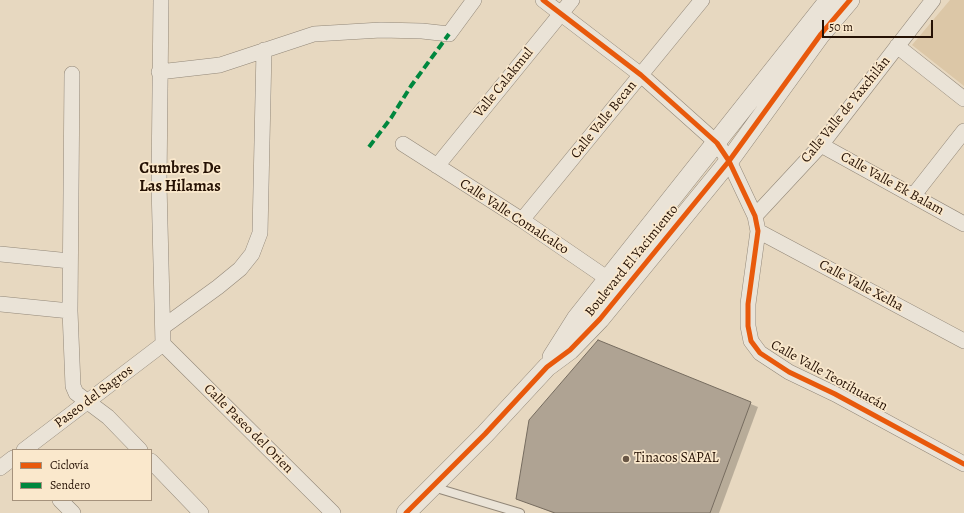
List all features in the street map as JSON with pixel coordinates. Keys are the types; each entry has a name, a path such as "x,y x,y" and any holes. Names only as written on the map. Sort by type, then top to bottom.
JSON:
{"street":[{"path":"161,0 159,72 160,253 163,344"},
{"path":"159,72 220,65 314,34 334,32 394,31 449,34 474,0"},
{"path":"543,0 641,75 718,143 729,160 757,223"},
{"name":"Valle Calakmul","path":"437,166 572,0"},
{"name":"Calle Valle Becan","path":"522,220 702,0"},
{"name":"Boulevard El Yacimiento","path":"547,367 576,319 718,143 829,0"},
{"name":"Boulevard El Yacimiento","path":"406,513 433,487 547,367 583,337 625,291 729,160 821,34 850,0"},
{"name":"Calle Valle de Yaxchilán","path":"757,223 821,145 933,0"},
{"path":"897,46 964,99"},
{"path":"163,327 240,269 252,254 260,233 264,50"},
{"path":"72,74 70,311 73,386 76,393 108,417 139,449"},
{"path":"913,196 964,131"},
{"name":"Calle Valle Comalcalco","path":"403,144 522,220 625,291"},
{"name":"Calle Valle Ek Balam","path":"821,145 964,224"},
{"name":"Calle Valle Xelha","path":"757,223 964,341"},
{"name":"Calle Valle Teotihuacán","path":"757,223 748,304 748,326 751,341 760,353 789,372 835,394 964,464"},
{"path":"0,254 70,261"},
{"path":"0,304 70,311"},
{"name":"Paseo del Sagros","path":"25,449 163,344"},
{"name":"Calle Paseo del Orien","path":"163,344 334,513"},
{"path":"0,468 12,459"},
{"path":"152,462 201,513"},
{"path":"61,501 73,513"}],"lane":[{"path":"433,487 520,513"}],"shaded area":[{"path":"950,0 964,0 964,86 912,45"}],"building":[{"name":"Tinacos SAPAL","path":"598,340 751,402 710,513 555,513 516,499 529,420"}],"marked path":[{"path":"369,147 449,34"}],"cycle path":[{"path":"543,0 641,75 717,143 729,161 755,216 758,231 748,304 748,326 751,341 760,353 789,372 835,394 964,464"},
{"path":"406,513 485,434 547,367 570,350 600,319 729,161 821,34 850,0"}],"place":[{"name":"Tinacos SAPAL","path":"626,459"}],"district":[{"name":"Cumbres De Las Hilamas","path":"180,178"}]}
